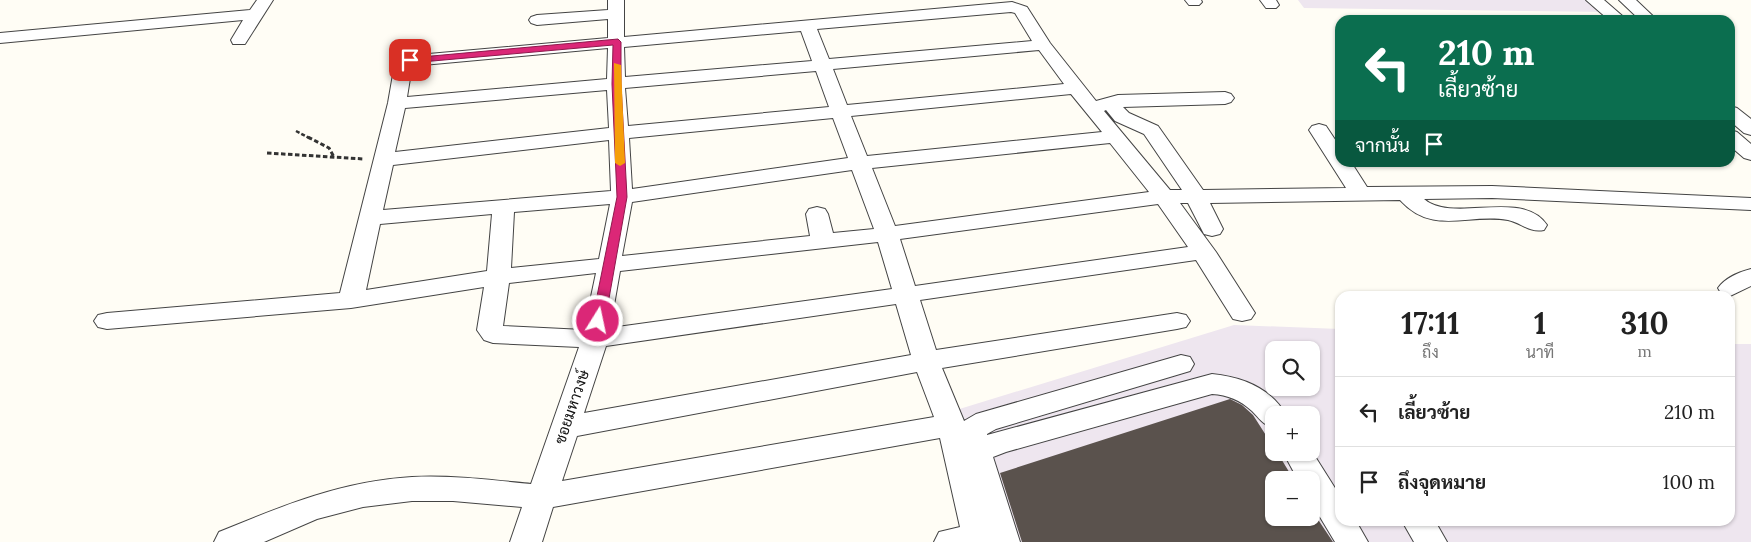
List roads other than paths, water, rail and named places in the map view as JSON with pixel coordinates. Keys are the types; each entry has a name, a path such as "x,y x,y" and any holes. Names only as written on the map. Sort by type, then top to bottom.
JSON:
{"street":[{"path":"239,40 264,0"},
{"path":"1594,0 1612,15"},
{"path":"1627,0 1644,15"},
{"path":"534,27 617,21 807,25 1015,7 1021,10 1043,45 1076,88"},
{"path":"0,38 255,14"},
{"path":"351,300 397,103 404,63 406,61 617,21"},
{"name":"ซอยมหาวงษ์","path":"526,542 595,340 622,197 616,84 617,21"},
{"path":"807,25 858,163 887,234 926,362 951,425 977,541"},
{"path":"397,103 616,84 701,69 822,65 1043,45"},
{"path":"383,160 839,110 1076,88 1113,100 1172,101 1225,98"},
{"path":"1113,100 1116,137 1161,196 1242,313"},
{"path":"1113,100 1122,117 1151,130 1155,134 1197,196 1212,229"},
{"path":"1735,110 1751,110"},
{"path":"1735,115 1751,129"},
{"path":"1319,130 1335,154"},
{"path":"369,218 622,197 858,163 1116,137"},
{"path":"1735,140 1751,154"},
{"path":"1343,167 1361,194"},
{"path":"107,321 351,300 498,277 887,234 1131,202 1161,196 1501,192 1751,204"},
{"path":"1405,193 1417,205 1430,212 1508,213 1526,217 1536,225"},
{"path":"504,207 498,277 490,330 493,334 595,340 1201,252"},
{"path":"817,214 823,241"},
{"path":"566,428 926,362 1177,320"},
{"path":"977,541 980,465 972,433 975,427 986,421 1181,364"},
{"path":"977,452 998,443 1212,384 1232,386 1251,395 1265,409"},
{"path":"230,542 311,508 363,495 412,489 453,489 542,497 951,425"},
{"path":"1302,461 1335,514"},
{"path":"1342,526 1352,542"},
{"path":"1421,526 1431,542"}]}
